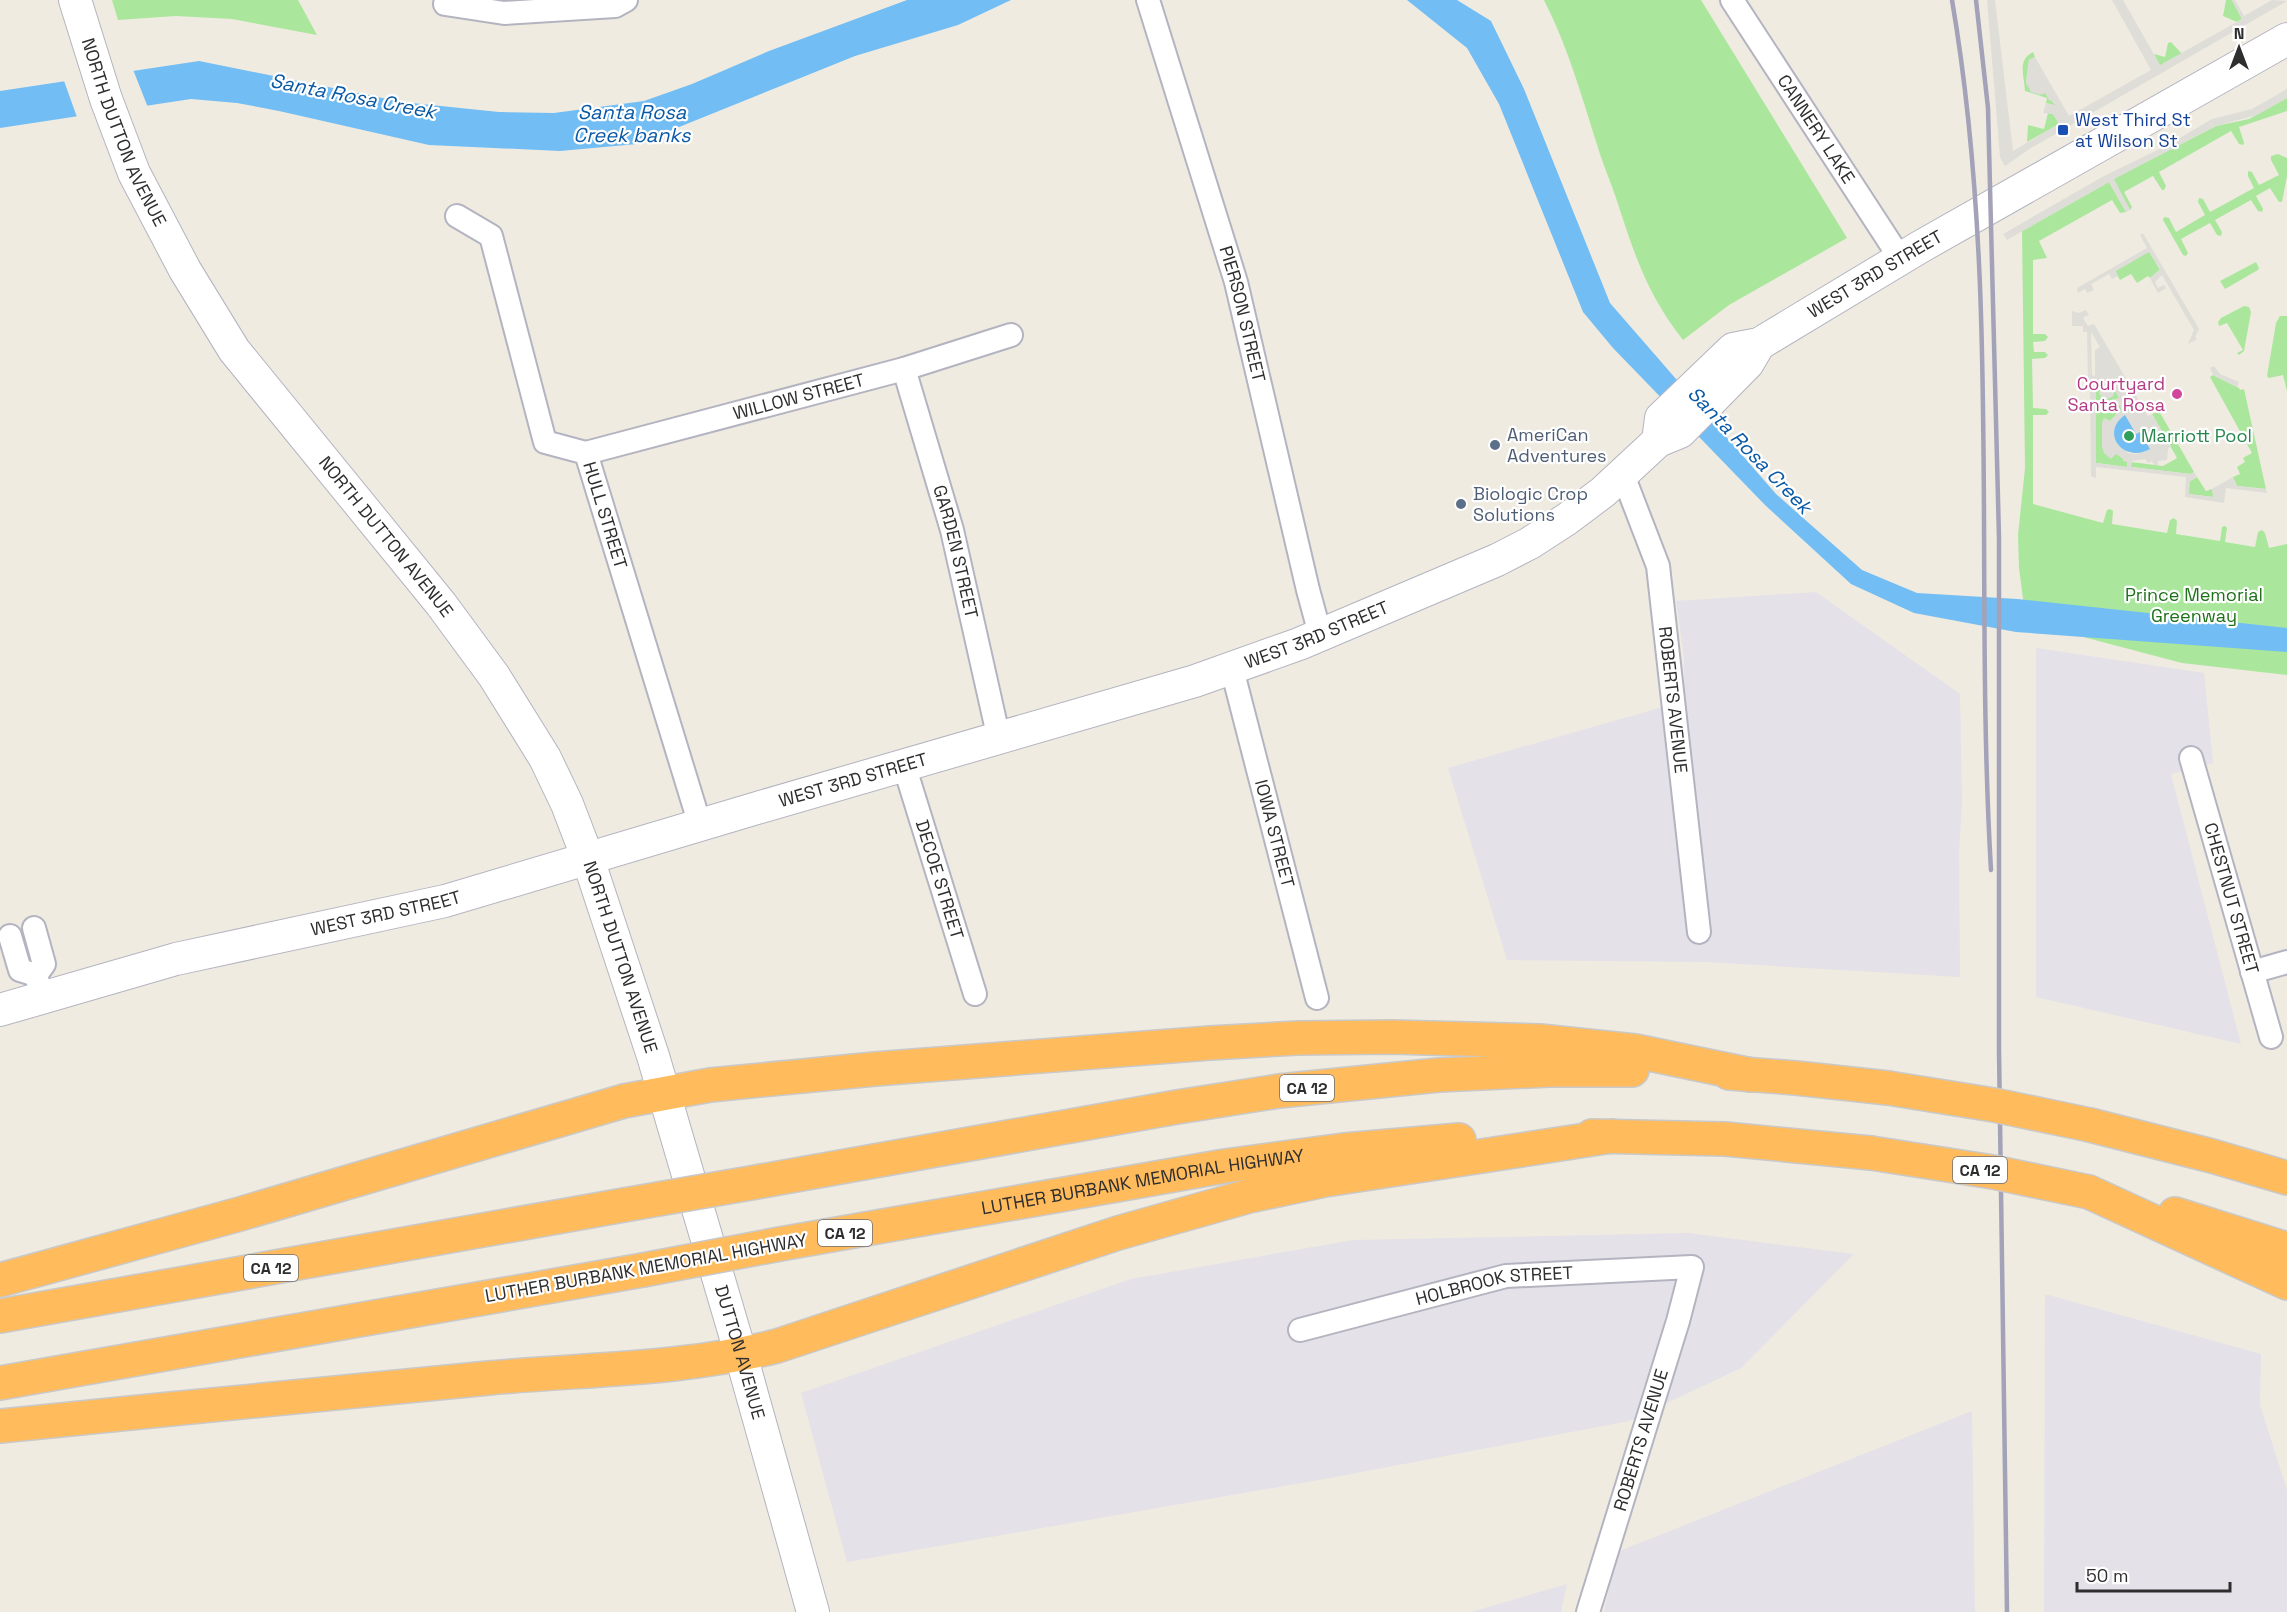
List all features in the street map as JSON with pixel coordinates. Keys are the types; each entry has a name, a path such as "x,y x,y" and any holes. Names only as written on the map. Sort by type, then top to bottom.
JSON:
{"highway":[{"path":"0,1280 240,1214 624,1101 710,1085 876,1069 1210,1043 1356,1037 1441,1037 1540,1041 1635,1051 1751,1075"},
{"name":"CA 12","path":"0,1316 1177,1107 1334,1084 1439,1075 1550,1070 1653,1070 1751,1075 1888,1088 1994,1105 2090,1125 2212,1156 2287,1179"},
{"path":"0,1426 502,1377 619,1370 741,1355 777,1346 1118,1233 1249,1196 1325,1180 1612,1136"},
{"name":"LUTHER BURBANK MEMORIAL HIGHWAY","path":"0,1383 643,1270 1102,1186 1287,1156 1451,1140 1612,1136 1725,1139 1871,1153 1993,1172 2089,1192 2190,1219 2287,1249"},
{"path":"2212,1156 2287,1169"},
{"path":"2089,1192 2287,1283"}],"main road":[{"name":"NORTH DUTTON AVENUE","path":"77,5 106,99 134,173 185,270 234,350 434,596 495,676 545,758 588,858 623,960 663,1092"},
{"name":"WEST 3RD STREET","path":"0,1010 39,986 445,901 1232,669 1320,634 1515,551 1567,519 1623,475 1658,441 1680,432 1748,363 1759,344 1900,258 2287,39"},
{"name":"DUTTON AVENUE","path":"663,1092 741,1355 813,1612"}],"street":[{"path":"445,3 504,13 615,6 626,0"},
{"name":"PIERSON STREET","path":"1148,0 1236,282 1320,634"},
{"name":"CANNERY LAKE","path":"1732,0 1900,258"},
{"name":"HULL STREET","path":"457,216 491,236 545,442 586,453 700,825"},
{"name":"WILLOW STREET","path":"586,453 904,369 1011,335"},
{"name":"GARDEN STREET","path":"904,369 952,530 999,739"},
{"name":"ROBERTS AVENUE","path":"1623,475 1658,566 1699,932"},
{"name":"IOWA STREET","path":"1232,669 1317,998"},
{"name":"CHESTNUT STREET","path":"2191,758 2271,1037"},
{"name":"DECOE STREET","path":"904,765 975,994"},
{"path":"9,936 20,970 39,986 44,964 34,928"},
{"path":"2252,972 2287,962"},
{"name":"ROBERTS AVENUE","path":"1588,1612 1678,1321 1692,1267"},
{"name":"HOLBROOK STREET","path":"1300,1330 1506,1276 1692,1267"}],"shaded area":[{"path":"1987,0 1995,0 2013,151 2059,124 2053,114 2043,113 2046,103 2055,105 2054,102 2049,100 2045,93 2040,95 2031,92 2026,83 2029,60 2035,57 2069,116 2151,70 2112,0 2123,0 2160,65 2242,19 2232,0 2235,0 2244,16 2272,0 2287,1 2031,148 2005,166 2000,157"},
{"path":"2287,89 2287,98 2257,115 2216,126 2114,179 2130,210 2126,212 2109,182 2007,240 2003,234 2104,176 2168,145 2212,119 2252,109"},
{"path":"2143,233 2199,329 2195,337 2197,339 2188,344 2194,330 2162,275 2155,282 2158,288 2164,285 2166,288 2158,293 2150,278 2160,269 2149,252 2116,271 2118,276 2112,279 2109,274 2091,284 2094,290 2087,293 2085,289 2078,293 2077,288 2147,248 2140,235"},
{"path":"2086,310 2089,315 2083,318 2088,326 2094,324 2148,416 2152,414 2171,446 2168,449 2167,460 2158,461 2158,465 2154,465 2152,461 2148,463 2145,459 2132,461 2131,467 2191,474 2194,472 2197,477 2190,481 2189,494 2213,497 2212,489 2233,477 2237,486 2266,489 2267,493 2226,488 2224,503 2185,497 2186,477 2096,467 2096,478 2091,476 2087,332 2083,332 2083,326 2072,326 2072,311 2079,313","holes":["2091,332 2100,347 2095,350 2095,376 2092,375","2103,383 2111,384 2100,387 2099,393 2102,398 2108,399 2115,391 2119,398 2096,401 2096,389","2119,404 2121,409 2110,421 2104,418 2102,446 2104,453 2111,459 2116,454 2123,458 2123,461 2127,462 2127,467 2096,463 2096,407","2114,430 2136,434 2139,432 2137,454 2128,453 2118,445"]},
{"path":"2214,366 2220,374 2239,382 2237,387 2213,375 2210,368"},
{"path":"1816,592 1960,694 1962,802 1959,853 1960,977 1706,962 1507,960 1448,768 1684,701 1684,657 1676,601"},
{"path":"2036,648 2204,673 2213,763 2171,774 2241,1044 2036,997"},
{"path":"1688,1233 1854,1254 1741,1368 1629,1421 1330,1478 847,1562 801,1393 1131,1279 1353,1240"},
{"path":"2045,1294 2261,1354 2260,1405 2287,1490 2287,1612 2044,1612"},
{"path":"1972,1411 1975,1612 1604,1612 1617,1552"},
{"path":"1567,1584 1561,1612 1471,1612"}],"green space":[{"path":"112,0 298,0 317,35 232,19 176,16 118,20"},
{"path":"1544,0 1701,0 1847,238 1729,305 1683,340 1660,307 1636,257 1568,56"},
{"path":"2226,0 2232,0 2242,19 2237,22 2223,16"},
{"path":"2171,42 2182,54 2160,66 2154,54 2165,57 2168,43"},
{"path":"2033,52 2035,57 2029,60 2026,83 2045,92 2056,106 2046,103 2047,98 2025,91 2023,64 2028,55"},
{"path":"2287,98 2287,111 2239,127 2243,145 2239,144 2231,131 2159,172 2166,186 2164,190 2153,176 2124,192 2132,207 2130,210 2113,179 2216,126 2249,119"},
{"path":"2048,113 2053,114 2059,124 2027,142 2028,125 2044,129"},
{"path":"2278,154 2287,158 2287,176 2282,202 2279,202 2270,188 2256,196 2263,209 2262,212 2258,211 2251,200 2215,220 2222,232 2221,236 2217,235 2210,223 2181,239 2188,253 2186,256 2183,255 2163,220 2164,217 2169,218 2176,232 2205,215 2198,202 2199,198 2203,199 2210,212 2254,188 2248,171 2252,172 2259,185 2279,175 2271,160 2271,156"},
{"name":"Prince Memorial Greenway","path":"2109,182 2126,212 2120,213 2112,200 2039,241 2047,258 2033,260 2033,334 2045,334 2048,337 2045,341 2033,342 2034,352 2045,352 2048,355 2045,358 2032,359 2033,408 2046,409 2049,412 2046,415 2033,415 2033,504 2103,523 2107,510 2110,509 2113,511 2112,524 2167,533 2170,520 2174,518 2177,521 2176,534 2220,541 2222,527 2225,526 2227,528 2225,542 2255,547 2258,532 2262,530 2269,548 2287,544 2287,675 2182,663 2026,622 2019,568 2018,535 2025,468 2022,231"},
{"path":"2149,251 2160,270 2150,278 2148,276 2137,283 2131,274 2120,280 2115,271"},
{"path":"2256,262 2258,270 2225,289 2220,281"},
{"path":"2244,306 2249,307 2251,312 2244,351 2239,355 2237,353 2243,350 2227,323 2219,326 2218,322 2221,318"},
{"path":"2280,316 2287,316 2287,391 2283,375 2269,378 2267,376 2276,323"},
{"path":"2213,375 2240,390 2244,389 2266,489 2237,486 2233,477 2240,474 2237,467 2245,462 2243,458 2252,453 2210,377"},
{"path":"2103,383 2111,384 2120,398 2096,401 2096,389"},
{"path":"2119,404 2122,409 2110,421 2104,419 2116,453 2127,462 2127,467 2096,463 2095,407"},
{"path":"2159,411 2194,472 2191,474 2131,467 2131,462 2163,466 2177,458 2152,414"},
{"path":"2197,477 2206,491 2212,489 2214,497 2188,494 2190,481"}],"water":[{"name":"Santa Rosa Creek banks","path":"907,0 1011,0 958,25 855,56 637,144 560,151 429,145 279,111 237,103 191,99 0,128 0,91 199,61 402,102 499,112 554,113 644,101 692,84 769,51"},
{"path":"1407,0 1457,0 1491,21 1524,89 1610,303 1776,494 1862,570 1917,593 2017,599 2287,628 2287,652 2016,632 1914,613 1851,584 1765,505 1613,348 1583,312 1499,104 1467,48"},
{"name":"Marriott Pool","path":"2125,415 2136,434 2140,432 2150,449 2140,453 2131,452 2118,444 2114,430"}],"pier":[{"path":"132,67 149,110 78,120 63,78"}],"railway":[{"path":"1952,0 1967,108 1976,216 1981,325 1986,761 1991,870"},
{"path":"1976,0 1988,108 1999,538 1999,1050 2007,1612"}],"place":[{"name":"West Third St at Wilson St","path":"2063,130"},
{"name":"Courtyard Santa Rosa","path":"2177,394"},
{"name":"Marriott Pool","path":"2129,436"},
{"name":"AmeriCan Adventures","path":"1495,445"},
{"name":"Biologic Crop Solutions","path":"1461,504"}],"water label":[{"name":"Santa Rosa Creek","path":"353,96"},
{"name":"Santa Rosa Creek","path":"1750,450"}]}
